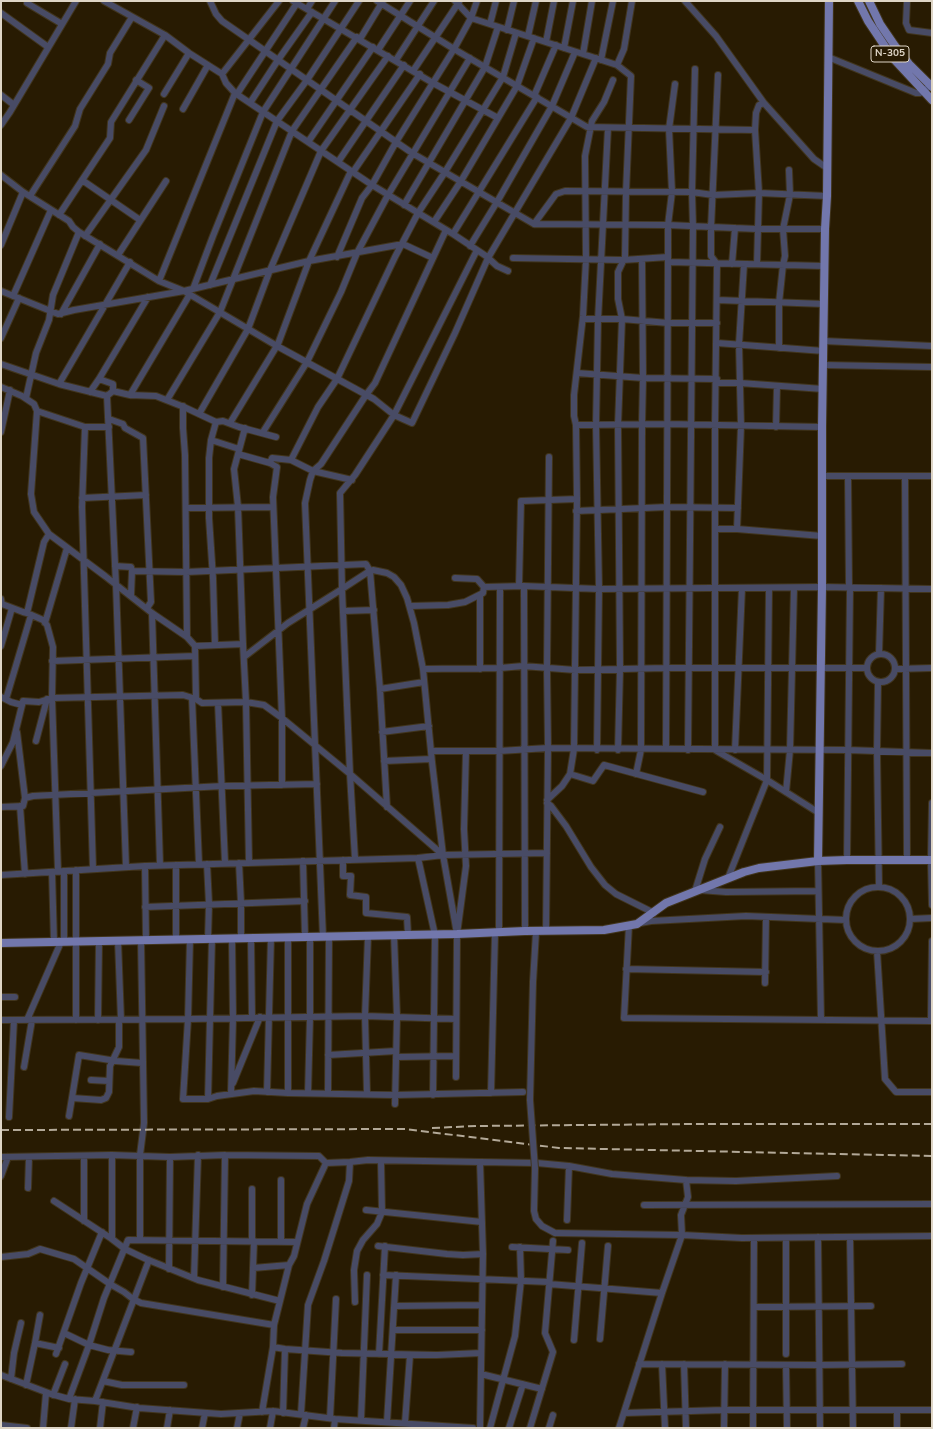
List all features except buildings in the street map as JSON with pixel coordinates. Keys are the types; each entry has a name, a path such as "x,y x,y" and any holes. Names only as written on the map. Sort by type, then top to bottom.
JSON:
{"main road":[{"path":"818,861 822,587 824,266 827,196 829,1"},
{"name":"N-305","path":"858,1 868,21 892,57 932,100"},
{"name":"N-305","path":"869,1 880,24 895,46 909,64 931,86"},
{"path":"1,943 435,935 525,931 604,930 633,925 666,904 728,878 759,868 818,861 931,860"}],"street":[{"path":"1,125 76,1"},
{"path":"104,1 165,35 189,53 222,74 226,83 236,93 263,112 388,195 453,234 497,266 508,271"},
{"path":"210,1 216,14 222,21 381,132 412,153 534,224 825,229"},
{"path":"222,74 279,1"},
{"path":"250,103 310,10 312,1"},
{"path":"130,395 192,291 263,112 335,1"},
{"path":"210,284 277,121 307,80 359,1"},
{"path":"308,142 336,100 410,1"},
{"path":"396,60 434,1"},
{"path":"337,257 362,198 454,49 471,18 477,1"},
{"path":"490,24 496,1"},
{"path":"507,30 514,1"},
{"path":"434,222 461,181 517,86 531,37 536,1"},
{"path":"546,42 554,1"},
{"path":"564,48 573,1"},
{"path":"583,54 592,1"},
{"path":"192,291 220,312 248,329 366,395 394,414 412,423 455,333 488,258 571,118 598,59 613,1"},
{"path":"618,65 624,49 632,1"},
{"path":"684,1 716,36 764,103 814,160 827,168"},
{"path":"907,1 906,23 909,30 932,32"},
{"path":"159,281 236,93 265,51 295,2 433,83 498,118"},
{"path":"167,400 220,312 292,131 320,89 358,38 381,2 454,49 587,127 755,130"},
{"path":"414,71 457,2 471,18 618,65 632,76 626,192 625,257 618,272 618,299 622,319 618,425 620,588 618,750"},
{"path":"29,3 62,24"},
{"path":"1,13 48,47"},
{"path":"30,196 75,126 80,109 108,64 110,53 132,17"},
{"path":"404,205 485,67 498,27"},
{"path":"291,460 318,407 337,379 395,257 418,213 503,77 516,33"},
{"path":"59,215 110,138 111,122 165,35"},
{"path":"453,234 536,97 556,45"},
{"path":"470,246 552,106 575,52"},
{"path":"164,94 189,53"},
{"path":"199,414 248,329 270,270 321,151 388,56"},
{"path":"828,57 916,93 920,93 931,86"},
{"path":"263,432 307,362 341,292 357,253 388,195 470,58"},
{"path":"183,108 208,65"},
{"path":"338,162 404,65"},
{"path":"688,750 693,227 692,192 695,69"},
{"path":"230,423 277,346 309,261 352,171 381,132 420,74"},
{"path":"716,750 717,264 711,256 711,228 714,130 718,75"},
{"path":"129,120 149,88 136,80"},
{"path":"547,802 562,786 570,774 574,749 577,499 576,425 574,416 574,402 583,319 586,259 585,156 592,121 604,102 613,80"},
{"path":"666,749 668,588 668,226 672,192 669,129 675,84"},
{"path":"1,95 14,105"},
{"path":"757,264 759,193 755,130 756,113 759,105 764,103"},
{"path":"85,236 146,150 164,106"},
{"path":"597,750 599,669 599,510 596,425 598,320 608,128"},
{"path":"779,348 779,303 785,256 783,229 790,195 789,170"},
{"path":"1,175 23,192 70,221 78,232 130,262 159,281 184,291"},
{"path":"82,180 140,220"},
{"path":"118,255 166,181"},
{"path":"534,224 556,194 565,191 692,192 713,195 759,193 827,196"},
{"path":"1,245 23,192"},
{"path":"1,338 51,210"},
{"path":"732,264 735,228"},
{"path":"328,1093 329,1016 326,936 320,860 305,503 313,471 321,464 375,383 446,230"},
{"path":"26,398 36,353 49,320 53,295 78,232"},
{"path":"61,314 100,244"},
{"path":"1,291 61,314 106,304 192,291 210,284 309,261 403,244 433,258"},
{"path":"355,859 342,589 340,493 352,480 394,414 477,250"},
{"path":"513,258 602,260 642,259 717,264 824,266"},
{"path":"636,774 640,750 643,378 642,259"},
{"path":"59,384 130,262"},
{"path":"737,529 741,426 739,344 744,264"},
{"path":"90,392 148,297"},
{"path":"717,300 824,304"},
{"path":"583,319 622,319 668,323 717,322"},
{"path":"824,341 932,346"},
{"path":"717,343 824,351"},
{"path":"1,364 59,384 107,396"},
{"path":"823,365 932,367"},
{"path":"577,373 619,377 691,379 823,389"},
{"path":"99,379 113,384 113,391"},
{"path":"1,386 26,398 34,404 37,411 31,494 34,512 49,534 152,613 187,637 195,646 194,698 199,864"},
{"path":"776,427 777,386"},
{"path":"1,432 10,390"},
{"path":"113,391 130,395 156,396 183,406 216,422 223,420 276,437"},
{"path":"107,396 113,391"},
{"path":"107,396 119,658 126,867"},
{"path":"183,406 186,508 187,637"},
{"path":"37,411 85,427 109,427"},
{"path":"109,419 123,424 125,428 144,438 151,602 147,608"},
{"path":"216,422 211,440 209,458 209,508 216,645"},
{"path":"576,425 667,424 822,427"},
{"path":"85,427 82,498 83,560 93,869"},
{"path":"245,428 234,469 238,507 246,702 249,863"},
{"path":"211,440 277,467 272,498 282,718 282,785"},
{"path":"546,931 549,457"},
{"path":"270,463 272,458 291,460 313,471 352,480"},
{"path":"822,476 932,476"},
{"path":"848,476 848,860"},
{"path":"905,476 907,669 906,861"},
{"path":"82,498 146,495"},
{"path":"525,931 521,501 577,499"},
{"path":"186,508 273,507"},
{"path":"576,511 667,507 738,508"},
{"path":"716,529 737,529 822,536"},
{"path":"22,705 3,698 29,614 44,542 49,534"},
{"path":"45,623 67,548"},
{"path":"115,566 131,568 132,571 186,572 366,564 370,571 374,610 387,807"},
{"path":"131,596 132,571"},
{"path":"244,657 278,630 370,571 380,571 394,577 401,585 410,606 423,669 431,758 443,855 457,934"},
{"path":"410,606 448,605 465,602 484,593 484,587 477,579 456,578"},
{"path":"484,587 521,586 599,589 849,587 932,589"},
{"path":"491,1093 499,854 500,587"},
{"path":"735,750 740,668 742,588"},
{"path":"728,878 767,780 769,588"},
{"path":"786,792 790,750 794,588"},
{"path":"878,654 881,588"},
{"path":"480,595 480,668"},
{"path":"1,599 2,604 29,614 45,623 47,625 53,647 50,698 56,795 59,942 30,1020 24,1067"},
{"path":"1,646 12,608"},
{"path":"343,611 374,610"},
{"path":"152,613 160,865"},
{"path":"195,646 243,644"},
{"path":"878,654 886,654 890,657 895,669 894,673 888,680 878,682 870,677 866,668 869,659 878,654"},
{"path":"52,660 195,656"},
{"path":"423,669 500,668 523,666 575,670 620,668 866,668"},
{"path":"895,669 932,668"},
{"path":"380,689 424,682"},
{"path":"878,682 877,751 879,887"},
{"path":"1,766 13,742 23,701 39,702 50,698 183,695 194,698 202,703 246,702 264,705 350,774 443,855"},
{"path":"36,741 50,698"},
{"path":"218,703 223,786 225,863"},
{"path":"382,732 428,726"},
{"path":"1,807 23,806 24,804 25,798 17,728"},
{"path":"431,751 499,751 548,748 597,750 848,750 932,753"},
{"path":"716,750 819,813"},
{"path":"456,1077 457,934 466,866 464,829 466,751"},
{"path":"384,761 431,758"},
{"path":"570,774 593,781 604,765 703,792"},
{"path":"25,798 33,796 223,786 317,784"},
{"path":"547,802 566,826 591,867 605,885 616,894 654,913"},
{"path":"932,803 932,905"},
{"path":"20,806 25,874"},
{"path":"720,826 705,859 697,891 818,891"},
{"path":"1,875 160,865 418,858 443,855 524,852 547,853"},
{"path":"418,858 435,935 433,1095"},
{"path":"343,860 343,876 351,876 350,894 366,897 366,913 407,917 408,935"},
{"path":"303,861 310,1016 308,1093"},
{"path":"818,861 818,919 822,1020"},
{"path":"239,863 241,938"},
{"path":"207,864 211,1018 208,1099"},
{"path":"176,865 176,939"},
{"path":"140,1240 140,1155 144,1123 142,1020 145,866"},
{"path":"76,870 76,1020"},
{"path":"58,871 59,942"},
{"path":"874,886 893,890 901,896 907,904 910,919 907,934 901,942 892,948 882,951 872,951 862,948 854,942 848,933 846,913 849,903 856,895 864,889 874,886"},
{"path":"145,907 305,901"},
{"path":"846,920 746,916 651,921 633,925 626,970 624,1018 931,1021 932,941"},
{"path":"765,983 766,917"},
{"path":"910,919 932,918"},
{"path":"536,932 531,1031 530,1100 535,1168 534,1211 536,1219 542,1226 555,1233 754,1238 932,1236"},
{"path":"394,935 397,1017 395,1104"},
{"path":"367,1094 366,1016 368,936"},
{"path":"267,1092 271,937"},
{"path":"288,937 288,1093"},
{"path":"231,1094 233,1018 232,938"},
{"path":"251,938 252,1018"},
{"path":"190,939 188,1019 183,1099 208,1099 217,1096 254,1092 433,1095 523,1092"},
{"path":"98,1020 99,941"},
{"path":"72,1098 101,1100 106,1098 109,1092 110,1066 119,1047 120,1020 118,941"},
{"path":"877,951 885,1079 896,1092 932,1092"},
{"path":"626,970 766,972"},
{"path":"1,997 15,997"},
{"path":"1,1020 142,1020 310,1016 456,1019"},
{"path":"231,1086 260,1017"},
{"path":"9,1117 14,1020"},
{"path":"328,1056 366,1052 456,1056"},
{"path":"69,1116 79,1055 142,1063"},
{"path":"92,1080 110,1081"},
{"path":"1,1176 4,1157 140,1155 170,1157 198,1155 319,1156 326,1163 368,1160 537,1163 569,1166 612,1174 686,1180 736,1181 837,1176"},
{"path":"194,1278 198,1155"},
{"path":"223,1287 225,1155"},
{"path":"84,1156 84,1221"},
{"path":"112,1156 112,1239"},
{"path":"28,1188 29,1157"},
{"path":"169,1269 170,1157"},
{"path":"355,1302 354,1270 357,1251 362,1240 377,1224 382,1212 381,1161"},
{"path":"303,1428 308,1305 324,1261 349,1181 350,1162"},
{"path":"480,1162 483,1254 480,1428"},
{"path":"262,1412 273,1347 274,1325 289,1265 294,1256 307,1204 326,1163"},
{"path":"567,1220 569,1166"},
{"path":"281,1180 281,1241"},
{"path":"619,1428 682,1235 681,1215 688,1197 686,1180"},
{"path":"252,1189 252,1295"},
{"path":"54,1201 102,1232 125,1249 169,1269 223,1287 280,1301"},
{"path":"644,1205 820,1203 932,1204"},
{"path":"366,1210 482,1222"},
{"path":"35,1344 57,1351 87,1268 102,1232"},
{"path":"818,1237 820,1428"},
{"path":"850,1237 853,1428"},
{"path":"753,1428 754,1238"},
{"path":"786,1238 786,1354"},
{"path":"71,1428 72,1399 104,1298 128,1240 297,1242"},
{"path":"538,1428 531,1427 553,1352 544,1333 554,1241"},
{"path":"574,1340 582,1243"},
{"path":"378,1246 447,1254 483,1254"},
{"path":"379,1354 385,1246"},
{"path":"512,1246 568,1250"},
{"path":"600,1339 608,1246"},
{"path":"490,1428 515,1336 521,1280 520,1247"},
{"path":"1,1257 28,1254 40,1249 74,1259 141,1303 274,1325"},
{"path":"95,1401 149,1260"},
{"path":"253,1268 289,1265"},
{"path":"361,1420 367,1275"},
{"path":"383,1275 521,1280 578,1287 662,1293"},
{"path":"383,1424 392,1354 392,1330 395,1306 396,1275"},
{"path":"334,1428 332,1418 333,1352 336,1300"},
{"path":"395,1306 482,1305"},
{"path":"754,1308 871,1306"},
{"path":"26,1385 40,1315"},
{"path":"11,1379 14,1353 21,1323"},
{"path":"392,1330 482,1330"},
{"path":"64,1333 89,1345 114,1351 131,1352"},
{"path":"273,1347 305,1351 410,1355 482,1353"},
{"path":"283,1413 285,1349"},
{"path":"410,1355 410,1425"},
{"path":"53,1395 65,1364"},
{"path":"639,1364 902,1364"},
{"path":"662,1364 664,1428"},
{"path":"684,1364 686,1428"},
{"path":"724,1428 725,1364"},
{"path":"786,1365 788,1428"},
{"path":"481,1374 542,1389"},
{"path":"1,1375 53,1395 72,1399 137,1407 205,1413 273,1412 361,1420 383,1424 473,1428"},
{"path":"103,1381 122,1385 184,1385"},
{"path":"509,1428 523,1384"},
{"path":"43,1428 46,1392"},
{"path":"100,1428 103,1402"},
{"path":"133,1428 137,1407"},
{"path":"167,1428 170,1410"},
{"path":"624,1413 724,1410 932,1410"},
{"path":"897,1410 897,1428"},
{"path":"270,1428 273,1412"},
{"path":"202,1428 205,1413"},
{"path":"237,1428 240,1413"},
{"path":"549,1428 553,1415"},
{"path":"1,1425 27,1428"}],"railway":[{"path":"432,1128 476,1126 694,1124 932,1124"},
{"path":"1,1130 405,1129 559,1148 932,1156"}]}
